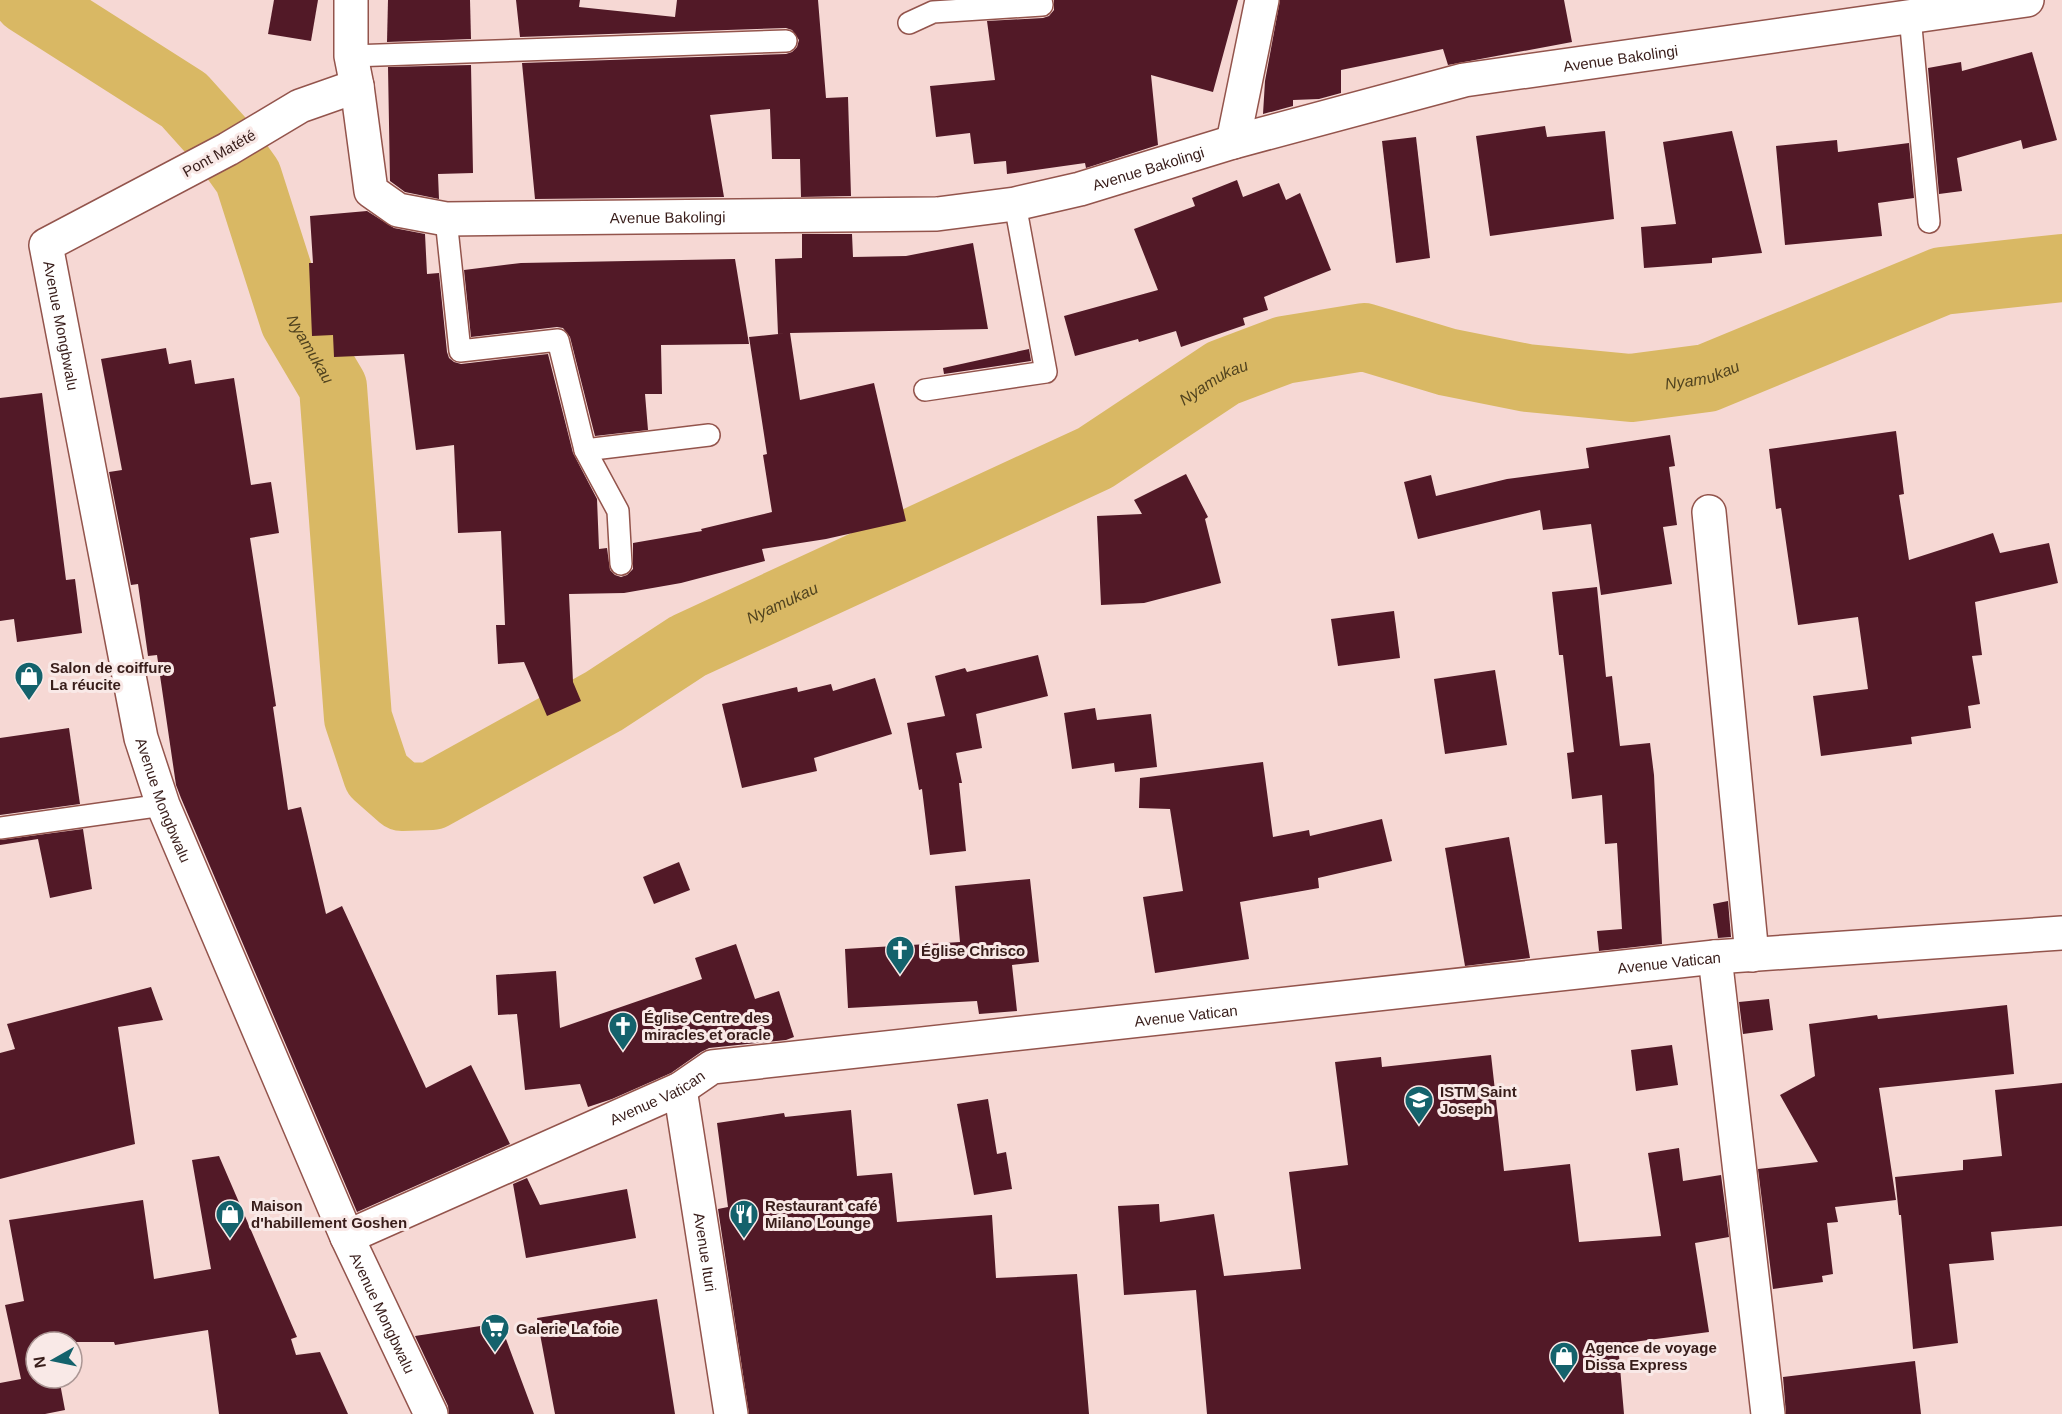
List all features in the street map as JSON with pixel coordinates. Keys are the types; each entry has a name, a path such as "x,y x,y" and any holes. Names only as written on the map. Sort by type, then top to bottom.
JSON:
{"street":[{"name":"Avenue Bakolingi","path":"351,0 354,71 371,191 398,210 446,219 937,214 1015,204 1080,189 1233,142 1464,80 2026,0"},
{"path":"1233,142 1262,0"},
{"name":"Pont Matété","path":"136,199 228,149 354,71"},
{"name":"Avenue Mongbwalu","path":"136,199 46,245 141,738 163,805 347,1237 431,1414"},
{"path":"1709,512 1752,955"},
{"name":"Avenue Vatican","path":"347,1237 680,1089 712,1067 1715,957 2062,933"},
{"path":"1715,957 1768,1414"},
{"name":"Avenue Ituri","path":"680,1089 731,1414"}],"lane":[{"path":"909,23 933,6 1042,5 1041,0"},
{"path":"1910,16 1929,222"},
{"path":"354,71 786,41"},
{"path":"925,390 1046,372 1015,204"},
{"path":"446,219 460,351 558,340 585,450 618,510 621,564"},
{"path":"585,450 709,435"},
{"path":"0,828 163,805"}],"building":[{"path":"274,0 318,0 311,41 268,34"},
{"path":"388,0 470,0 471,39 387,42"},
{"path":"516,0 580,0 579,7 675,17 677,0 818,0 826,98 848,97 851,196 801,197 800,159 772,159 770,109 710,115 724,197 535,199 522,63 786,54 797,47 799,40 792,30 786,28 520,37"},
{"path":"1054,0 1238,0 1213,92 1151,75 1158,145 1086,168 1085,163 1007,174 1006,161 974,164 970,133 936,137 930,86 995,80 987,21 1043,18 1049,16 1054,10"},
{"path":"1280,0 1564,0 1572,42 1448,65 1443,49 1341,70 1341,93 1319,99 1293,100 1293,106 1263,114 1265,81"},
{"path":"2032,52 2057,140 2023,149 2021,140 1957,158 1962,191 1939,194 1928,68 1961,62 1962,71"},
{"path":"471,65 473,173 438,174 439,199 405,192 390,181 388,67"},
{"path":"1545,126 1547,137 1605,131 1614,219 1490,236 1476,136"},
{"path":"1732,131 1762,253 1712,258 1712,263 1644,268 1641,227 1676,224 1663,142"},
{"path":"1416,137 1430,258 1396,263 1382,141"},
{"path":"1837,140 1838,152 1909,143 1914,198 1878,203 1882,236 1785,245 1776,146"},
{"path":"1237,180 1243,197 1279,183 1286,200 1300,193 1331,270 1264,297 1268,310 1243,318 1245,325 1181,347 1176,331 1075,356 1064,316 1158,290 1134,229 1195,206 1192,198"},
{"path":"367,211 394,228 425,234 427,274 439,273 447,352 449,358 454,362 461,364 548,354 573,453 597,499 599,549 607,548 610,570 621,577 633,569 633,543 702,531 701,529 772,512 763,455 767,454 749,337 788,333 778,334 775,259 802,258 802,234 852,234 853,257 906,256 973,243 988,329 790,333 800,400 874,383 906,521 826,539 762,549 765,561 681,583 624,593 569,594 573,682 581,701 547,716 524,662 498,664 496,625 505,625 501,531 458,533 454,445 416,450 404,354 334,357 333,335 312,336 309,263 313,263 310,216"},
{"path":"735,259 749,344 661,345 662,394 645,394 648,430 595,436 570,337 563,328 471,337 464,270 521,263"},
{"path":"166,348 169,364 191,360 195,384 234,378 251,485 271,482 279,533 250,538 276,706 273,707 288,810 301,807 326,914 342,906 426,1088 471,1065 510,1144 357,1212 176,785 157,655 148,656 138,584 131,585 109,472 122,470 101,359"},
{"path":"1029,349 1031,361 944,374 943,368"},
{"path":"42,393 66,580 75,579 82,633 17,642 14,619 0,621 0,398"},
{"path":"1896,431 1904,494 1899,495 1909,560 1993,533 2000,553 2049,543 2058,583 1975,602 1982,655 1972,656 1980,704 1968,706 1971,728 1911,737 1912,744 1821,756 1813,696 1868,689 1858,617 1798,625 1781,508 1776,509 1769,449"},
{"path":"1670,435 1675,466 1669,467 1677,525 1663,527 1672,584 1601,595 1591,524 1543,530 1540,510 1418,539 1404,482 1431,475 1436,496 1507,479 1589,468 1586,448"},
{"path":"1186,474 1208,517 1205,519 1221,583 1144,603 1101,605 1097,516 1142,514 1134,500"},
{"path":"1597,587 1606,677 1612,676 1620,746 1650,743 1654,775 1662,944 1599,951 1597,931 1622,929 1617,843 1605,844 1602,795 1572,799 1567,753 1574,752 1563,655 1559,655 1552,592"},
{"path":"1394,611 1400,658 1338,666 1331,619"},
{"path":"1038,655 1048,696 976,714 982,748 956,753 962,783 959,783 966,851 930,855 922,789 919,790 907,723 945,716 935,676 965,668 967,672"},
{"path":"1495,670 1507,745 1445,754 1434,679"},
{"path":"875,678 892,734 814,758 817,771 742,788 722,704 797,687 798,692 831,684 833,691"},
{"path":"1095,708 1097,720 1151,714 1157,767 1115,772 1114,763 1072,769 1064,713"},
{"path":"69,728 80,804 0,815 0,738"},
{"path":"1263,762 1273,837 1309,830 1310,836 1382,819 1392,861 1318,878 1319,888 1240,902 1249,959 1155,973 1143,897 1183,891 1170,809 1139,808 1140,778"},
{"path":"83,829 92,889 50,898 38,839 0,845 0,840"},
{"path":"1509,837 1530,958 1465,966 1445,848"},
{"path":"679,862 690,890 654,904 643,877"},
{"path":"1030,879 1039,962 1012,965 1017,1011 979,1014 977,1001 848,1008 845,949 960,942 955,886"},
{"path":"1728,901 1731,937 1718,938 1713,904"},
{"path":"736,944 755,999 779,991 794,1037 786,1040 709,1048 671,1073 588,1107 580,1084 525,1090 517,1014 498,1015 496,975 556,971 560,1028 702,979 695,958"},
{"path":"151,987 163,1020 118,1027 135,1144 0,1179 0,1053 15,1049 7,1024"},
{"path":"1769,999 1773,1030 1743,1034 1739,1002"},
{"path":"2007,1005 2014,1074 1879,1088 1896,1200 1835,1207 1838,1222 1827,1223 1833,1274 1822,1276 1823,1282 1773,1289 1758,1169 1818,1162 1780,1095 1815,1076 1809,1024 1877,1015 1878,1019"},
{"path":"1672,1045 1678,1085 1636,1091 1631,1050"},
{"path":"1491,1055 1504,1171 1570,1164 1579,1242 1661,1236 1648,1153 1679,1148 1683,1181 1721,1175 1729,1237 1695,1243 1709,1332 1618,1344 1624,1414 1207,1414 1196,1290 1124,1295 1118,1206 1159,1204 1160,1222 1214,1214 1224,1276 1301,1269 1289,1172 1348,1165 1335,1062 1381,1057 1382,1067"},
{"path":"2062,1083 2062,1226 1991,1232 1994,1260 1949,1264 1958,1343 1913,1349 1901,1215 1899,1215 1895,1177 1963,1170 1963,1160 2002,1156 1995,1090"},
{"path":"988,1099 997,1154 1006,1152 1012,1189 974,1195 957,1104"},
{"path":"851,1110 857,1176 892,1173 897,1222 992,1215 996,1278 1077,1274 1089,1414 749,1414 718,1209 728,1207 717,1123 784,1113 785,1117"},
{"path":"219,1156 297,1337 291,1339 296,1355 320,1352 348,1414 219,1414 208,1330 115,1345 114,1342 84,1342 84,1330 24,1330 24,1390 61,1390 65,1410 45,1414 0,1414 0,1383 21,1379 5,1305 24,1301 9,1220 143,1200 154,1279 211,1269 192,1160"},
{"path":"527,1178 540,1205 627,1189 636,1238 526,1258 513,1184"},
{"path":"657,1299 675,1414 555,1414 537,1318"},
{"path":"500,1323 534,1414 449,1414 448,1406 415,1336"},
{"path":"1915,1361 1921,1414 1786,1414 1783,1377"}],"waterway":[{"name":"Nyamukau","path":"27,0 184,100 228,149 248,177 294,321 333,387 358,718 377,775 402,797 432,796 604,701 688,646 1095,458 1223,373 1284,350 1364,337 1447,362 1527,378 1631,388 1707,378 1942,281 2062,268"}],"place":[{"name":"Salon de coiffure La réucite","path":"29,702"},
{"name":"Église Chrisco","path":"900,976"},
{"name":"Église Centre des miracles et oracle","path":"623,1052"},
{"name":"ISTM Saint Joseph","path":"1419,1126"},
{"name":"Maison d'habillement Goshen","path":"230,1240"},
{"name":"Restaurant café Milano Lounge","path":"744,1240"},
{"name":"Galerie La foie","path":"495,1354"},
{"name":"Agence de voyage Dissa Express","path":"1564,1382"}]}
